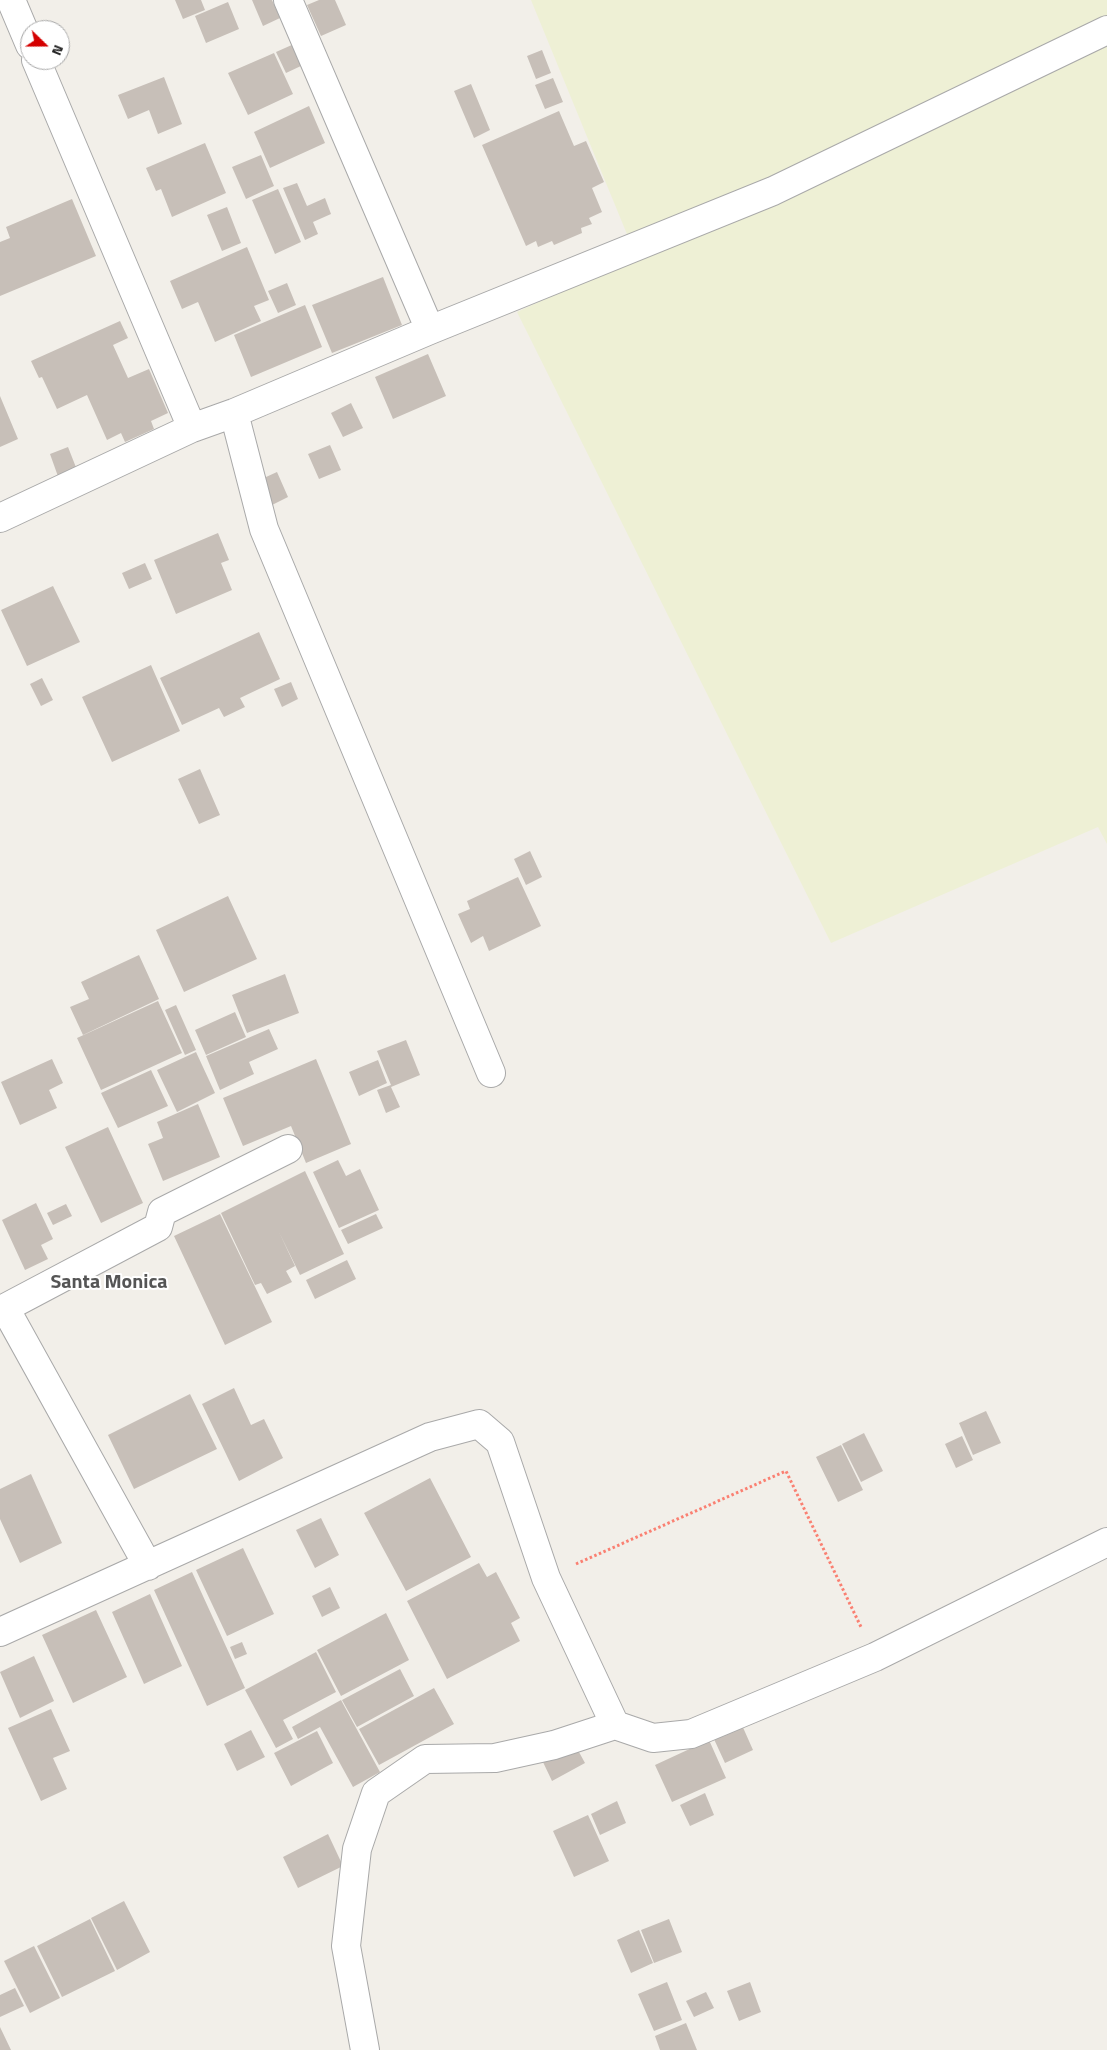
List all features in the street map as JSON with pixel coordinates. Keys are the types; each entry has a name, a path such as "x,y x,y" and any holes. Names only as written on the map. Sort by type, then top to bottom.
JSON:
{"street":[{"path":"288,0 430,330"},
{"path":"16,3 22,20"},
{"path":"0,518 192,428 234,413 430,330 773,192 1107,30"},
{"path":"40,70 192,428"},
{"path":"234,413 264,529 491,1073"},
{"path":"148,1566 3,1309 158,1227 162,1212 288,1149"},
{"path":"0,1632 430,1437 479,1424 500,1442 546,1578 615,1725"},
{"path":"365,2050 346,1946 357,1849 376,1792 425,1759 495,1758 554,1745 615,1725 653,1738 691,1734 876,1657 1107,1542"}],"path":[{"path":"546,1578 684,1514 786,1471 876,1657"}],"green space":[{"path":"531,0 1107,0 1107,15 631,244"},
{"path":"1107,40 1107,844 1098,827 831,943 517,312"}],"building":[{"path":"175,0 201,0 205,10 183,19"},
{"path":"252,0 272,0 280,18 263,26"},
{"path":"319,0 335,0 346,25 321,36 307,5"},
{"path":"228,2 239,29 206,43 195,16"},
{"path":"294,44 303,65 286,73 276,52"},
{"path":"542,50 551,73 536,79 527,56"},
{"path":"274,53 293,94 248,115 228,73"},
{"path":"164,77 182,124 158,134 149,110 128,119 118,95"},
{"path":"553,78 563,102 545,109 535,85"},
{"path":"471,84 490,130 474,138 454,91"},
{"path":"309,106 325,143 270,168 254,132"},
{"path":"559,111 574,146 586,141 604,182 592,188 602,212 589,218 592,224 581,228 582,233 554,245 552,241 538,247 536,241 526,246 482,145"},
{"path":"205,143 226,193 172,217 161,189 156,191 146,168"},
{"path":"261,155 274,186 246,199 232,167"},
{"path":"297,183 307,206 325,198 331,214 313,222 318,234 305,240 283,188"},
{"path":"278,189 301,242 275,254 252,200"},
{"path":"72,199 96,256 0,296 0,242 10,238 6,227"},
{"path":"227,207 241,243 222,251 207,215"},
{"path":"247,247 269,300 254,306 261,321 215,342 198,302 182,309 170,281"},
{"path":"383,277 402,325 332,353 312,305"},
{"path":"287,283 296,305 278,313 268,291"},
{"path":"305,305 322,347 251,377 234,335"},
{"path":"120,321 128,338 113,345 128,378 149,369 168,413 151,421 154,429 125,442 121,433 107,440 87,395 57,409 42,377 39,378 31,361"},
{"path":"428,354 446,396 393,419 375,377"},
{"path":"0,396 18,439 0,447"},
{"path":"351,403 363,428 343,437 331,413"},
{"path":"330,445 341,470 319,479 308,454"},
{"path":"68,447 79,475 60,482 50,454"},
{"path":"277,472 288,497 266,508 255,482"},
{"path":"218,533 229,560 221,563 232,590 176,614 154,560"},
{"path":"145,563 152,579 129,589 122,573"},
{"path":"53,586 80,642 27,666 1,610"},
{"path":"259,632 280,679 240,698 245,707 224,717 219,708 182,725 160,678"},
{"path":"151,665 180,731 112,762 82,697"},
{"path":"42,678 53,700 41,706 30,684"},
{"path":"291,682 298,699 282,707 274,689"},
{"path":"200,769 220,815 199,824 178,779"},
{"path":"530,851 542,877 526,885 514,859"},
{"path":"518,877 541,926 489,951 483,936 471,943 458,914 470,909 467,901"},
{"path":"228,896 257,959 184,992 156,930"},
{"path":"139,955 159,999 83,1035 70,1007 89,999 81,982"},
{"path":"285,974 299,1013 247,1033 232,995"},
{"path":"158,1001 182,1053 101,1090 77,1038"},
{"path":"176,1005 196,1050 185,1055 165,1010"},
{"path":"235,1012 246,1037 206,1055 195,1030"},
{"path":"269,1029 278,1049 249,1062 254,1074 220,1090 206,1056"},
{"path":"406,1040 420,1075 391,1087 400,1107 386,1113 377,1090 391,1085 377,1051"},
{"path":"196,1052 215,1093 177,1112 157,1070"},
{"path":"52,1059 63,1083 49,1090 57,1108 20,1125 1,1082"},
{"path":"316,1059 351,1144 306,1163 291,1126 243,1146 223,1098"},
{"path":"378,1060 387,1083 359,1096 349,1072"},
{"path":"151,1070 168,1106 118,1128 101,1093"},
{"path":"198,1104 220,1157 163,1181 148,1144 163,1138 157,1122"},
{"path":"108,1127 143,1203 101,1223 65,1147"},
{"path":"338,1160 346,1176 360,1169 379,1210 339,1228 313,1172"},
{"path":"305,1171 344,1254 300,1275 279,1232 295,1266 286,1271 292,1282 267,1294 261,1283 255,1285 221,1213"},
{"path":"36,1203 53,1239 41,1245 48,1259 25,1270 2,1220"},
{"path":"66,1204 72,1216 53,1225 47,1213"},
{"path":"220,1214 272,1322 225,1345 174,1236"},
{"path":"376,1214 383,1228 348,1244 341,1230"},
{"path":"347,1260 356,1279 315,1299 306,1280"},
{"path":"234,1388 251,1425 264,1419 283,1458 239,1481 202,1404"},
{"path":"190,1394 217,1449 134,1489 108,1435"},
{"path":"986,1411 1001,1443 973,1455 959,1423"},
{"path":"864,1433 883,1471 861,1482 842,1444"},
{"path":"962,1436 973,1460 956,1468 945,1444"},
{"path":"841,1445 863,1490 838,1502 816,1457"},
{"path":"31,1474 62,1543 20,1563 0,1519 0,1489"},
{"path":"430,1478 471,1557 406,1591 364,1513"},
{"path":"321,1518 339,1555 315,1568 296,1530"},
{"path":"243,1548 274,1614 227,1636 196,1570"},
{"path":"479,1563 487,1577 496,1572 520,1618 511,1623 520,1641 447,1679 407,1601"},
{"path":"192,1572 245,1688 207,1706 154,1590"},
{"path":"330,1587 340,1608 322,1617 312,1596"},
{"path":"150,1594 182,1666 144,1684 112,1612"},
{"path":"96,1610 127,1677 73,1703 42,1635"},
{"path":"386,1613 409,1660 341,1696 317,1650"},
{"path":"242,1642 247,1654 235,1659 230,1647"},
{"path":"316,1652 336,1692 283,1720 293,1739 276,1748 245,1690"},
{"path":"34,1656 54,1701 20,1718 0,1672"},
{"path":"400,1669 414,1696 357,1727 342,1700"},
{"path":"434,1688 454,1724 379,1765 359,1729"},
{"path":"341,1700 380,1772 353,1787 320,1727 298,1739 292,1727"},
{"path":"51,1709 70,1751 53,1758 67,1789 41,1801 8,1728"},
{"path":"741,1723 753,1750 725,1763 713,1737"},
{"path":"251,1730 265,1757 237,1771 224,1744"},
{"path":"317,1731 333,1763 291,1786 274,1753"},
{"path":"709,1740 726,1778 672,1802 655,1765"},
{"path":"574,1743 585,1763 552,1781 542,1760"},
{"path":"705,1793 714,1815 690,1826 680,1805"},
{"path":"617,1801 626,1823 600,1835 591,1814"},
{"path":"588,1815 609,1861 574,1877 553,1831"},
{"path":"328,1834 343,1866 298,1888 283,1857"},
{"path":"124,1901 150,1952 117,1970 91,1918"},
{"path":"90,1919 115,1971 62,1997 37,1946"},
{"path":"669,1919 682,1952 654,1963 641,1930"},
{"path":"639,1930 653,1963 631,1973 617,1940"},
{"path":"34,1946 60,1998 30,2013 4,1961"},
{"path":"667,1982 682,2020 654,2031 638,1994"},
{"path":"750,1982 761,2012 739,2021 727,1991"},
{"path":"15,1988 24,2006 0,2017 0,1995"},
{"path":"706,1992 714,2008 694,2017 686,2001"},
{"path":"686,2023 697,2050 660,2050 655,2036"},
{"path":"0,2027 11,2050 0,2050"}],"district":[{"name":"Santa Monica","path":"109,1283"}]}
